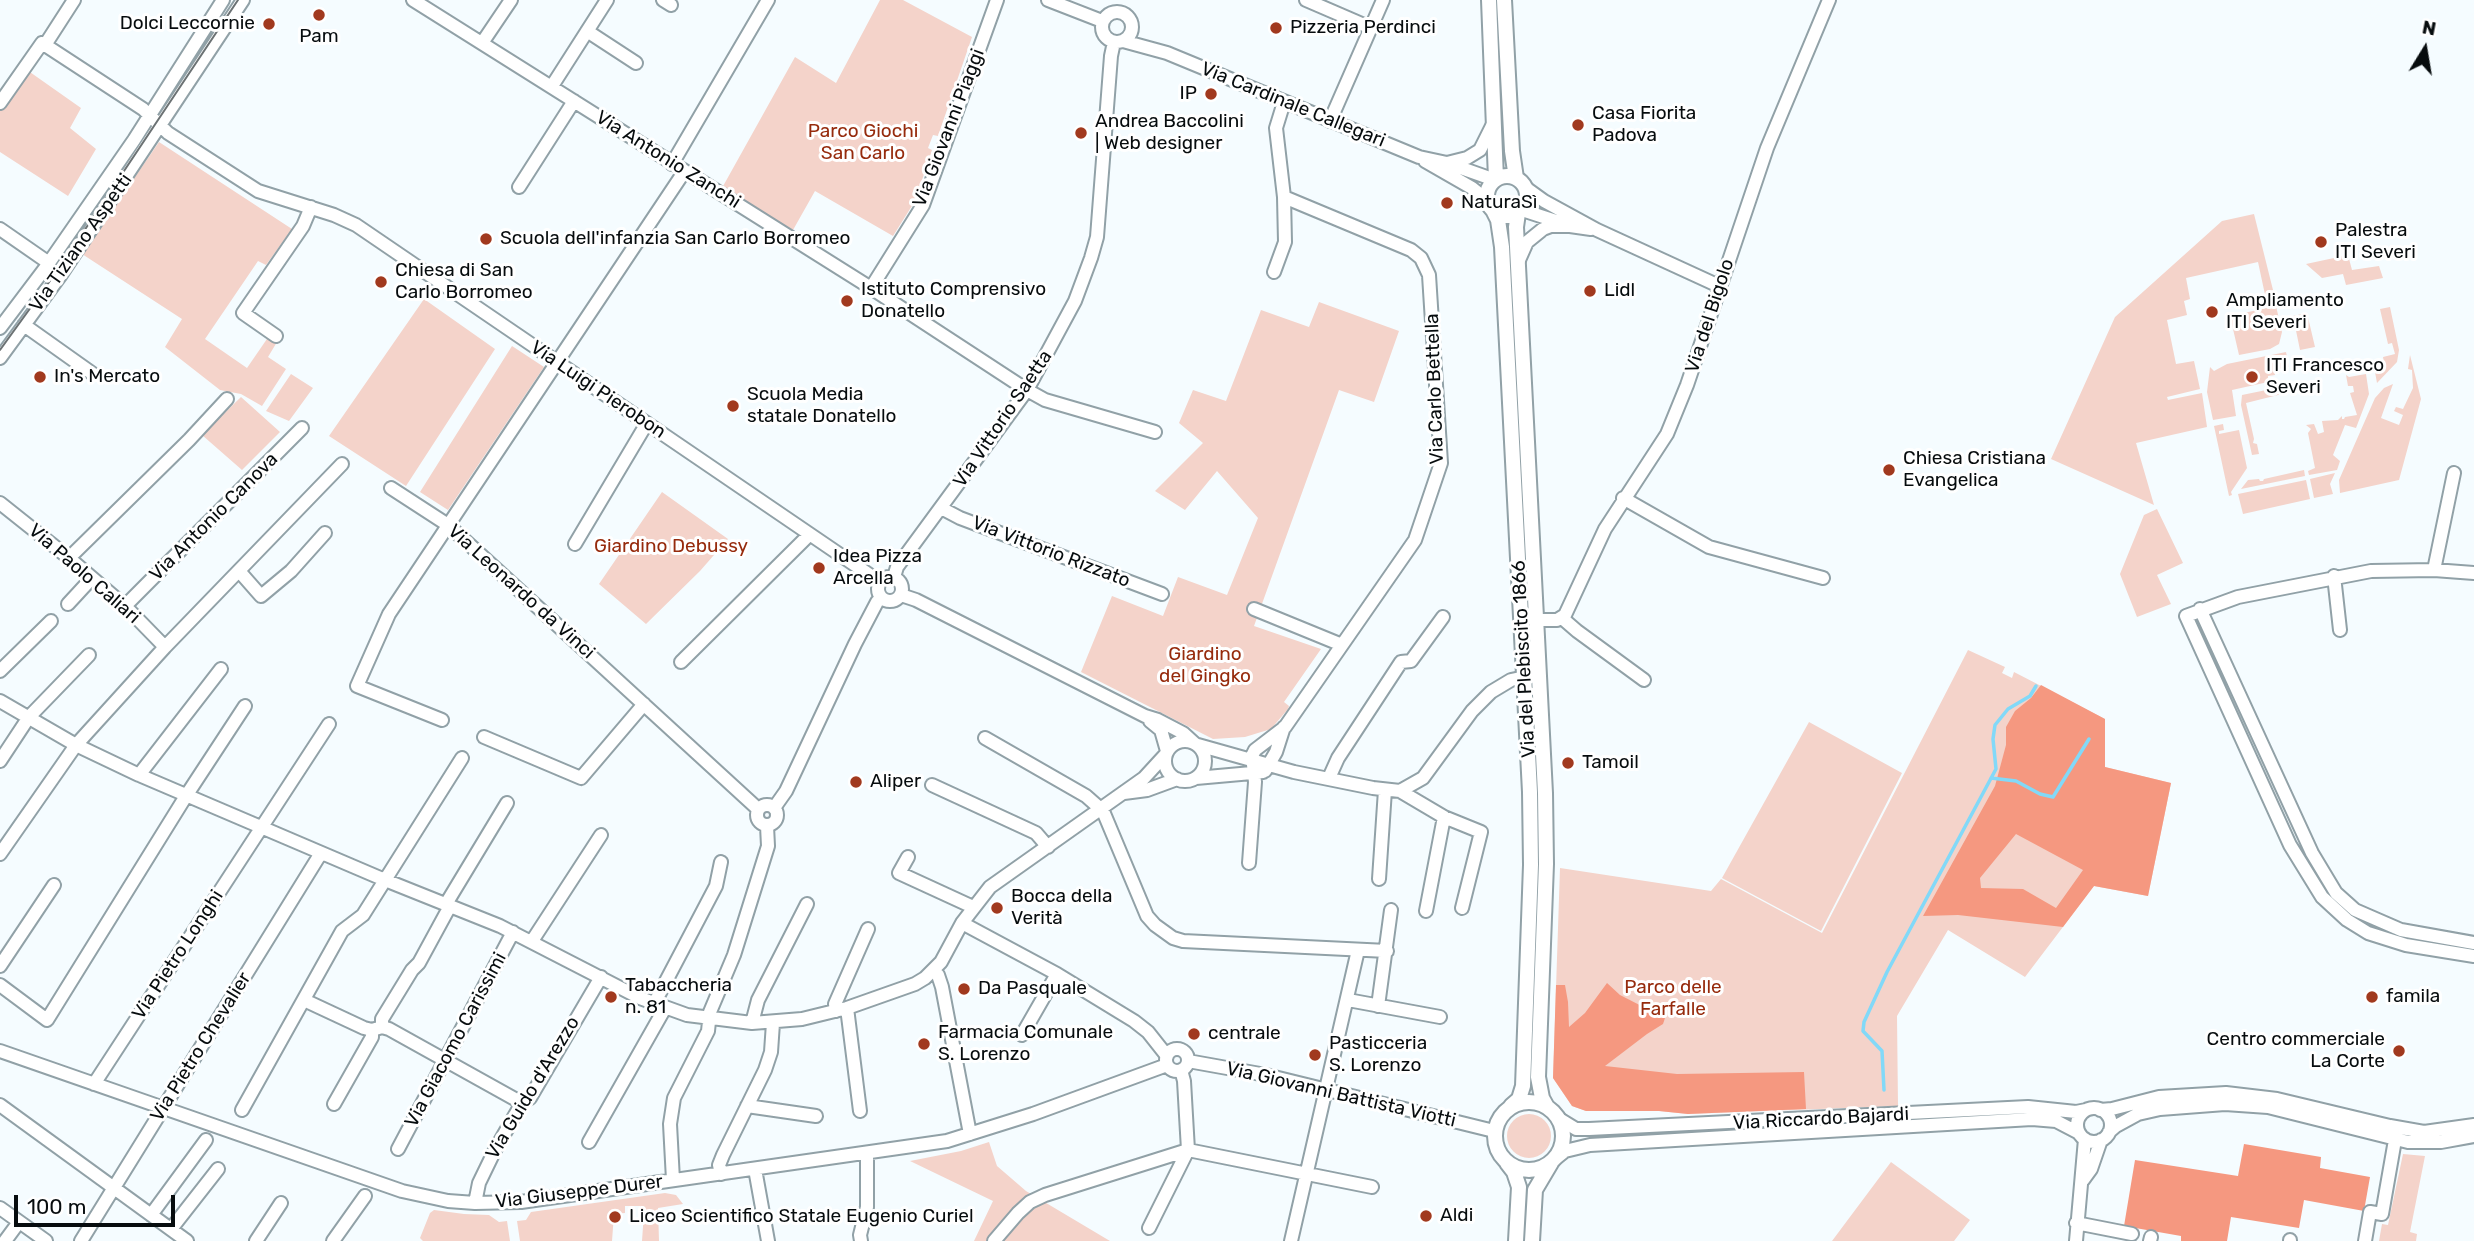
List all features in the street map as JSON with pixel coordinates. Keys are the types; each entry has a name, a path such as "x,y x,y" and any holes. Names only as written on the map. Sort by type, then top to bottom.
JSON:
{"main road":[{"path":"1489,0 1495,180"},
{"path":"1504,0 1512,162 1521,183 1527,202 1520,211 1505,216 1490,205 1488,189 1495,180 1509,176 1521,183"},
{"name":"Via del Plebiscito 1866","path":"1490,205 1498,220 1502,247 1525,677 1531,865 1523,1086 1519,1099 1511,1106"},
{"name":"Via del Plebiscito 1866","path":"1520,211 1516,227 1546,816 1538,1077 1542,1098 1547,1107"},
{"path":"1516,1241 1518,1186 1514,1172 1496,1147 1494,1131 1501,1116 1511,1106 1535,1102 1547,1107 1558,1118 1563,1143 1535,1190 1532,1241"},
{"path":"1507,1162 1515,1168 1534,1170 1553,1160"}],"street":[{"name":"Via Luigi Pierobon","path":"74,0 45,45 143,109 155,122 258,191 311,207 356,225 880,582"},
{"path":"155,122 223,0"},
{"path":"155,122 243,0"},
{"path":"482,43 511,0"},
{"path":"552,86 607,0"},
{"path":"672,164 768,0"},
{"name":"Via Giovanni Piaggi","path":"871,288 923,205 997,0"},
{"path":"1048,0 1102,21 1104,34 1119,41 1129,36 1132,29"},
{"path":"1306,0 1371,28"},
{"path":"1329,121 1384,0"},
{"name":"Via del Bigolo","path":"1562,618 1605,528 1667,434 1688,385 1767,148 1829,0"},
{"name":"Via Antonio Zanchi","path":"422,2 482,43 871,288 1027,390 1045,400 1155,432"},
{"name":"Via Cardinale Callegari","path":"1102,21 1115,6 1128,15 1132,29 1167,53"},
{"path":"587,31 636,63"},
{"name":"Via Cardinale Callegari","path":"1119,41 1167,53 1419,157 1447,163 1495,180"},
{"name":"Via Vittorio Saetta","path":"894,577 897,567 1027,390 1075,302 1091,258 1100,211 1111,56 1119,41"},
{"path":"0,103 42,43"},
{"path":"519,187 574,101"},
{"path":"1273,272 1285,242 1284,197 1276,128 1284,102"},
{"path":"1447,163 1466,158 1480,150 1488,138 1495,117"},
{"name":"Via Tiziano Aspetti","path":"0,328 155,122"},
{"name":"Via Tiziano Aspetti","path":"0,358 155,122"},
{"name":"Via Cardinale Callegari","path":"1419,157 1490,205"},
{"path":"442,720 357,687 389,614 684,172"},
{"path":"1521,183 1544,201 1597,230 1719,286"},
{"name":"Via Carlo Bettella","path":"1260,768 1284,727 1415,540 1441,463 1429,275 1421,258 1411,250 1284,197"},
{"path":"276,336 243,313 303,226 311,207"},
{"path":"1520,211 1538,213 1570,226"},
{"path":"1518,264 1521,251 1536,233 1551,226 1597,230"},
{"path":"0,229 49,263"},
{"path":"24,325 93,374"},
{"path":"69,558 228,399"},
{"path":"575,544 647,423"},
{"name":"Via Antonio Canova","path":"125,606 302,428"},
{"path":"0,854 76,745 165,647 342,464"},
{"path":"2434,570 2454,473"},
{"name":"Via Leonardo da Vinci","path":"391,488 448,525 758,809"},
{"path":"1623,498 1709,547 1823,578"},
{"name":"Via Paolo Caliari","path":"0,503 125,606 165,647"},
{"name":"Via Vittorio Rizzato","path":"941,508 960,518 1162,594"},
{"path":"239,571 261,596 291,571 325,533"},
{"path":"681,662 809,535"},
{"path":"2474,573 2434,570 2371,571 2334,576 2238,597 2186,616 2290,845 2322,897 2351,915 2401,930 2474,943"},
{"path":"2334,576 2340,630"},
{"path":"901,595 901,584 894,577 880,582 877,589 881,598 890,601 901,595 910,597 1183,733 1204,754 1205,764 1196,778"},
{"path":"68,604 92,578"},
{"path":"774,808 786,791 855,643 881,598"},
{"path":"1254,609 1342,645"},
{"path":"2200,609 2322,873 2351,915 2368,933 2386,940 2474,956"},
{"path":"1329,778 1338,758 1401,662 1411,661 1443,617"},
{"path":"1536,620 1562,618 1644,680"},
{"path":"0,671 51,621"},
{"path":"0,761 29,717 89,655"},
{"path":"139,775 221,669"},
{"path":"1400,791 1423,778 1472,711 1491,692 1511,680 1525,677"},
{"path":"0,701 76,745 139,775 513,932 659,1006 710,1019 773,1023 842,1010 915,984 934,971 962,923 990,887 1144,778 1173,745 1181,741 1260,768 1400,791 1444,817 1481,832 1462,908"},
{"path":"484,737 581,778 644,704"},
{"path":"0,985 47,1020 245,706"},
{"path":"1145,716 1161,730 1166,767 1177,779"},
{"name":"Via Pietro Longhi","path":"94,1084 329,724"},
{"name":"Via Carlo Bettella","path":"1260,768 1255,750 1284,727"},
{"path":"985,738 1086,796 1103,811 1147,916 1173,938 1183,941 1387,951"},
{"path":"2247,752 2262,747"},
{"path":"242,1110 342,931 363,915 462,758"},
{"path":"1120,794 1147,790 1177,779 1188,781 1260,768"},
{"path":"1249,863 1260,768"},
{"path":"932,785 1036,833 1048,847"},
{"path":"1379,879 1385,790"},
{"path":"334,1104 377,1028 419,963 448,905 507,803"},
{"path":"767,805 774,808 777,814 776,820 767,826 759,822 757,816 758,809 767,805"},
{"path":"1426,911 1444,817"},
{"path":"673,1180 670,1150 671,1111 683,1077 708,1031 734,955 768,846 767,826"},
{"path":"532,941 601,835"},
{"name":"Via Pietro Chevalier","path":"81,1241 321,853"},
{"path":"908,856 900,873 973,907"},
{"path":"589,1142 659,1006 716,886 721,862"},
{"path":"2311,881 2322,873"},
{"path":"0,966 54,885"},
{"path":"751,1023 758,1000 807,904"},
{"path":"1378,1006 1391,910"},
{"path":"962,923 1057,974 1143,1027 1167,1060"},
{"path":"860,1111 842,1010 835,1004 868,929"},
{"name":"Via Giacomo Carissimi","path":"398,1149 513,932"},
{"path":"1291,1241 1358,950"},
{"path":"934,971 942,987 970,1134"},
{"path":"1022,1035 1057,974"},
{"name":"Via Guido d'Arezzo","path":"475,1203 484,1172 522,1103 530,1098 601,977"},
{"path":"303,1000 364,1028 377,1028 444,1059 522,1103"},
{"path":"1348,1000 1440,1017"},
{"path":"721,1174 719,1165 723,1154 765,1070 771,1052 773,1023"},
{"name":"Via Giovanni Battista Viotti","path":"1185,1066 1186,1054 1180,1049 1172,1050 1167,1060 1173,1070 1185,1066 1266,1075 1494,1131"},
{"name":"Via Giuseppe Durer","path":"0,1051 402,1191 475,1203 521,1202 924,1145 1033,1114 1167,1060"},
{"path":"1149,1228 1188,1150 1185,1066"},
{"name":"Via Riccardo Bajardi","path":"1558,1118 1576,1129 1588,1129 2028,1107 2076,1112 2112,1109 2159,1097 2226,1093 2277,1099 2424,1132 2474,1125"},
{"path":"2105,1136 2116,1126 2138,1114 2160,1109 2225,1104 2268,1107 2395,1140 2430,1143 2474,1136"},
{"path":"0,1105 187,1241"},
{"path":"747,1106 816,1116"},
{"path":"2076,1241 2078,1201 2083,1181 2082,1136 2078,1120 2093,1110 2109,1119 2105,1136 2083,1181"},
{"name":"Via Riccardo Bajardi","path":"1553,1160 1565,1151 1590,1145 2032,1119 2056,1121 2093,1142 2105,1136"},
{"path":"151,1215 206,1140"},
{"path":"2365,1241 2370,1212 2382,1214 2395,1140"},
{"path":"994,1241 1030,1202 1188,1150 1372,1187"},
{"path":"860,1241 867,1207 867,1153"},
{"path":"171,1229 218,1169"},
{"path":"755,1169 768,1241"},
{"path":"333,1241 365,1196"},
{"path":"256,1241 281,1203"},
{"path":"0,1208 46,1241"},
{"path":"5,1241 19,1222"},
{"path":"2076,1223 2132,1234"}],"green space":[{"name":"Parco Giochi San Carlo","path":"880,0 903,0 972,37 938,136 933,135 928,148 932,150 915,201 893,236 815,191 793,230 722,188 795,57 836,83"},
{"path":"27,70 81,108 70,128 96,149 68,196 0,152 0,111"},
{"path":"159,142 292,229 266,265 258,261 205,339 247,368 269,336 277,342 268,357 286,369 262,406 241,394 220,390 165,347 182,319 82,254"},
{"path":"2254,214 2276,302 2267,304 2258,262 2186,278 2190,299 2184,301 2187,315 2167,320 2176,364 2194,361 2200,389 2167,397 2168,400 2202,393 2207,427 2136,443 2154,505 2051,459 2115,317 2222,221"},
{"path":"2348,255 2352,270 2379,266 2383,278 2346,285 2343,274 2322,278 2306,264"},
{"path":"424,299 495,349 406,486 329,436"},
{"name":"Giardino del Gingko","path":"1319,302 1399,331 1374,402 1339,390 1254,626 1321,649 1284,702 1289,706 1288,709 1271,729 1245,737 1213,739 1081,672 1112,596 1163,616 1178,577 1227,595 1258,518 1217,471 1185,510 1155,491 1203,443 1179,423 1193,390 1226,401 1261,310 1309,327"},
{"path":"2276,306 2282,332 2279,344 2270,349 2239,355 2230,316"},
{"path":"2390,307 2399,350 2397,362 2377,383 2375,372 2385,369 2383,357 2395,354 2392,343 2388,344 2380,309"},
{"path":"2307,313 2315,347 2300,350 2293,316"},
{"path":"512,346 544,367 448,510 420,492"},
{"path":"2286,352 2289,367 2274,370 2275,375 2268,376 2268,382 2232,390 2236,416 2213,420 2207,392 2210,367 2214,371 2227,364"},
{"path":"2410,355 2421,399 2399,480 2340,493 2339,480 2375,398 2384,388 2393,384 2381,418 2399,425 2403,415 2394,411 2396,407 2403,409 2413,388 2412,370 2408,369"},
{"path":"291,374 313,388 289,421 266,411"},
{"path":"2366,374 2369,394 2356,428 2345,425 2333,455 2340,461 2337,470 2309,475 2308,471 2315,468 2308,433 2311,429 2306,425 2314,424 2318,434 2324,432 2322,421 2357,415 2350,393 2354,392 2353,386 2348,386 2346,375 2349,377"},
{"path":"2281,387 2282,394 2246,403 2253,443 2257,444 2259,454 2252,455 2241,405 2242,395"},
{"path":"241,397 280,432 242,470 202,435"},
{"path":"2223,424 2224,430 2219,431 2219,434 2239,430 2247,468 2229,496 2214,426"},
{"path":"2304,470 2305,476 2241,489 2248,480 2263,481"},
{"path":"2335,473 2330,484 2333,494 2314,498 2310,479"},
{"path":"2306,480 2310,499 2243,514 2238,494"},
{"name":"Giardino Debussy","path":"662,492 728,539 646,624 599,584"},
{"path":"2157,509 2183,563 2157,575 2171,604 2137,617 2120,574 2144,515"},
{"name":"Parco delle Farfalle","path":"1968,650 2005,667 2002,673 2012,678 2014,672 2105,719 2105,767 2171,783 2148,896 2094,886 2025,977 1948,930 1897,1016 1898,1106 1688,1114 1659,1111 1586,1111 1572,1106 1553,1078 1560,868 1711,891 1721,879 1822,933"},
{"path":"1809,722 1902,773 1821,931 1722,878"},
{"path":"1529,1114 1544,1121 1551,1136 1544,1151 1529,1158 1514,1151 1507,1136 1514,1121"},
{"path":"989,1142 997,1166 1026,1191 1110,1241 974,1241 993,1201 910,1161 961,1151"},
{"path":"2403,1154 2425,1156 2410,1232 2417,1234 2416,1241 2379,1241 2382,1224 2388,1225"},
{"path":"1891,1162 1970,1220 1954,1241 1832,1241"},
{"path":"665,1193 676,1195 683,1204 658,1208 659,1241 642,1241 644,1212 641,1212 640,1206 625,1206 625,1213 614,1214 612,1241 520,1241 517,1221 526,1220 531,1212"},
{"path":"434,1210 489,1215 499,1222 507,1221 510,1241 423,1241 420,1238 430,1213"}],"shaded area":[{"path":"2041,685 2105,719 2105,767 2171,783 2148,896 2094,886 2063,927 1958,915 1923,916 1995,786 2006,745 2006,727 2015,711 2031,698","holes":["2016,834 2083,870 2056,908 2023,889 1981,888 1980,878"]},
{"path":"1607,983 1620,995 1665,1018 1663,1024 1605,1066 1677,1074 1804,1072 1806,1109 1688,1114 1659,1111 1586,1111 1572,1106 1553,1078 1556,985 1565,985 1569,1027 1585,1013"},
{"path":"2244,1144 2321,1157 2320,1168 2370,1177 2364,1211 2304,1200 2299,1228 2231,1217 2227,1241 2181,1241 2181,1236 2124,1226 2135,1160 2238,1176"}],"waterway":[{"path":"1884,1090 1882,1051 1863,1031 1864,1022 1887,972 1996,769 1993,739 1995,725 2008,709 2030,696 2036,686"},
{"path":"1991,778 2016,781 2040,794 2053,797 2089,739"}],"tram line":[{"path":"0,350 60,267 238,0"}],"place":[{"name":"Pam","path":"319,15"},
{"name":"Dolci Leccornie","path":"269,24"},
{"name":"Pizzeria Perdinci","path":"1276,28"},
{"name":"IP","path":"1211,94"},
{"name":"Casa Fiorita Padova","path":"1578,125"},
{"name":"Andrea Baccolini | Web designer","path":"1081,133"},
{"name":"NaturaSì","path":"1447,203"},
{"name":"Scuola dell'infanzia San Carlo Borromeo","path":"486,239"},
{"name":"Palestra ITI Severi","path":"2321,242"},
{"name":"Chiesa di San Carlo Borromeo","path":"381,282"},
{"name":"Lidl","path":"1590,291"},
{"name":"Istituto Comprensivo Donatello","path":"847,301"},
{"name":"Ampliamento ITI Severi","path":"2212,312"},
{"name":"In's Mercato","path":"40,377"},
{"name":"ITI Francesco Severi","path":"2252,377"},
{"name":"Scuola Media statale Donatello","path":"733,406"},
{"name":"Chiesa Cristiana Evangelica","path":"1889,470"},
{"name":"Idea Pizza Arcella","path":"819,568"},
{"name":"Tamoil","path":"1568,763"},
{"name":"Aliper","path":"856,782"},
{"name":"Bocca della Verità","path":"997,908"},
{"name":"Da Pasquale","path":"964,989"},
{"name":"Tabaccheria n. 81","path":"611,997"},
{"name":"famila","path":"2372,997"},
{"name":"centrale","path":"1194,1034"},
{"name":"Farmacia Comunale S. Lorenzo","path":"924,1044"},
{"name":"Centro commerciale La Corte","path":"2399,1051"},
{"name":"Pasticceria S. Lorenzo","path":"1315,1055"},
{"name":"Aldi","path":"1426,1216"},
{"name":"Liceo Scientifico Statale Eugenio Curiel","path":"615,1217"}]}
